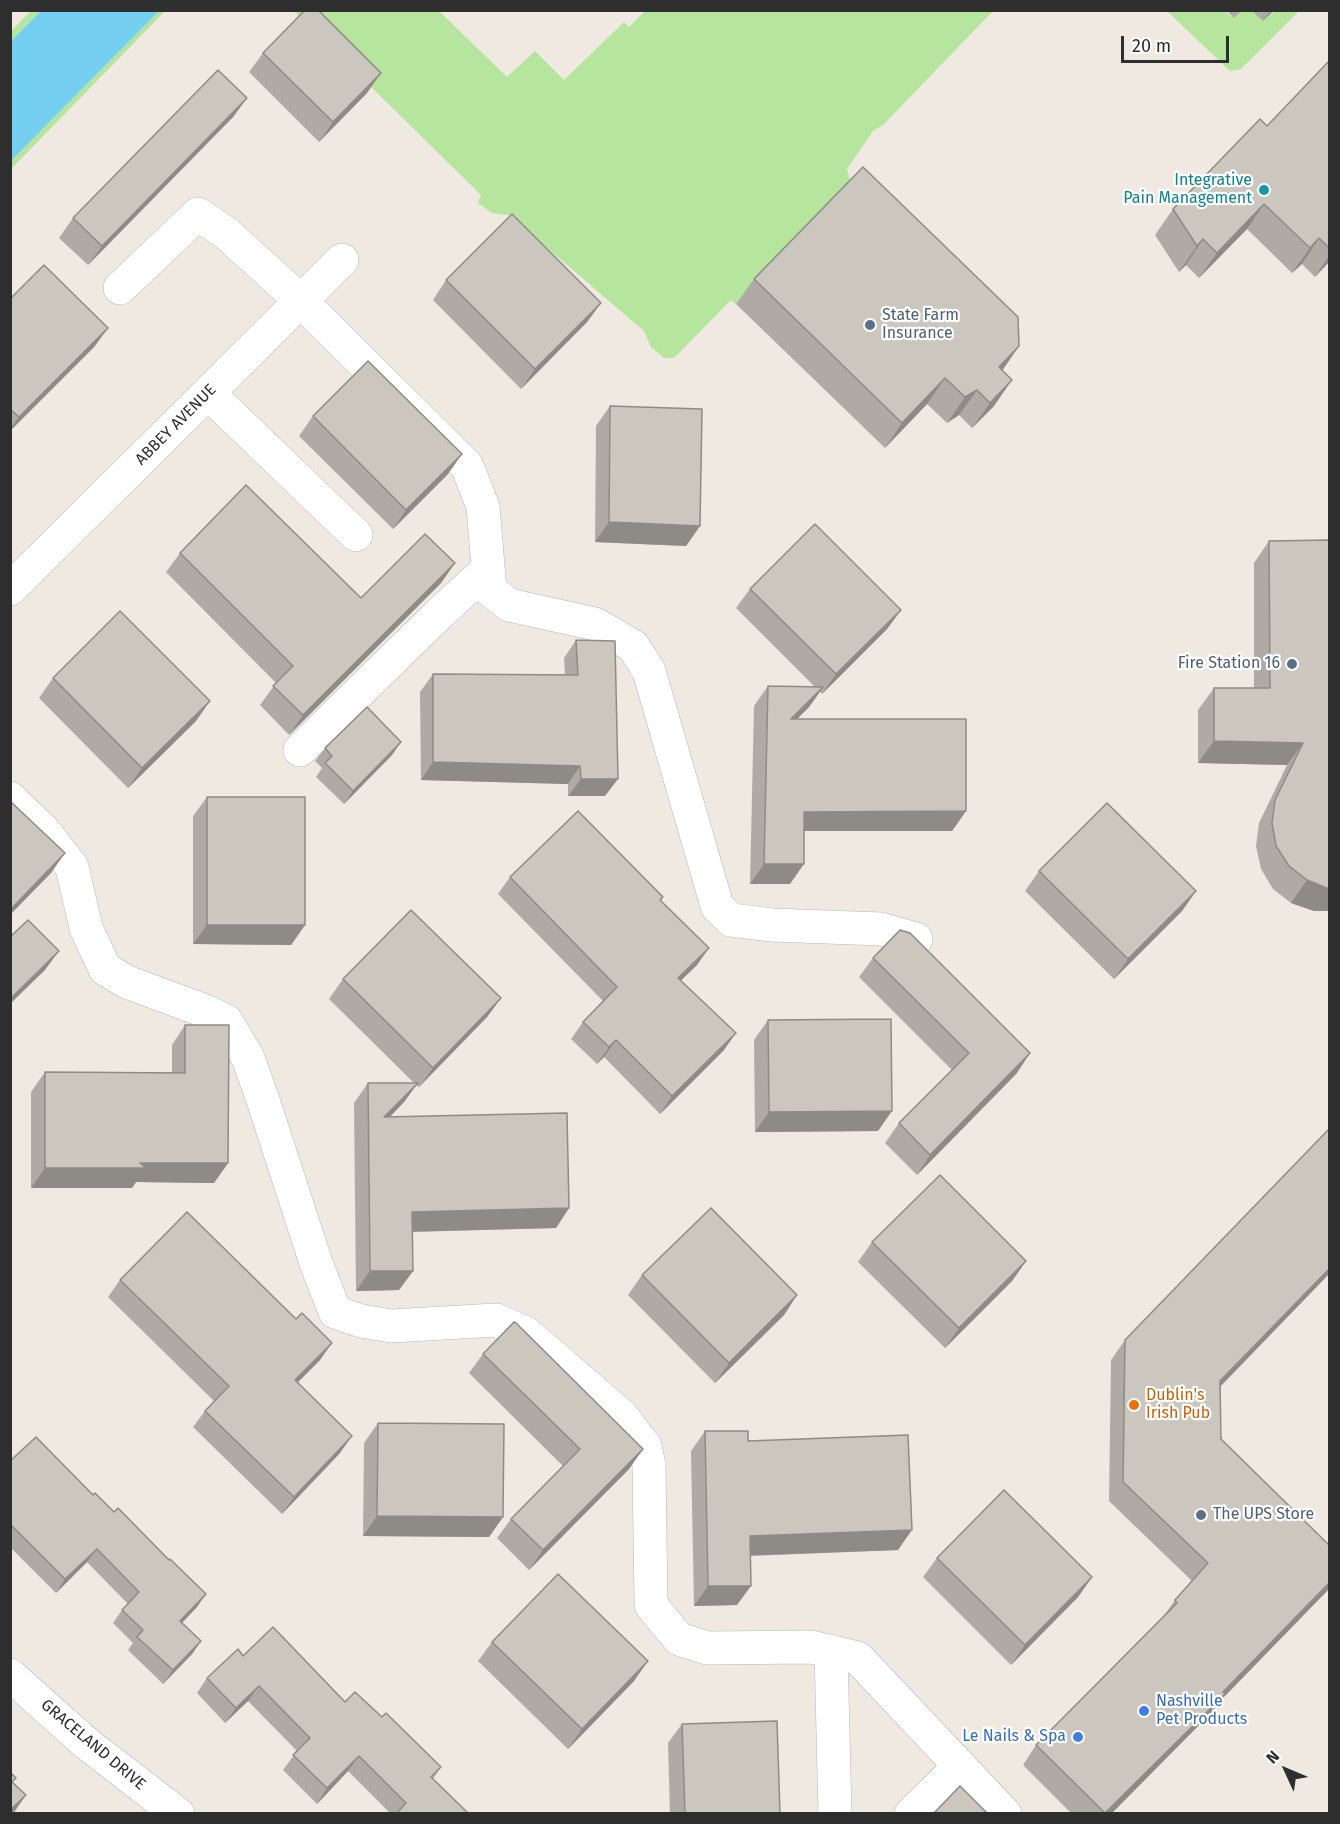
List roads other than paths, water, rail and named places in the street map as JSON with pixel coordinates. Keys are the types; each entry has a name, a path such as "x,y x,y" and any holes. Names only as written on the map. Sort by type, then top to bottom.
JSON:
{"street":[{"path":"120,288 198,214 226,234 301,301 467,466 483,507 490,590 509,605 595,624 633,646 649,671 717,906 731,920 772,925 881,929 916,939"},
{"name":"ABBEY AVENUE","path":"10,589 342,260"},
{"path":"208,393 356,535"},
{"path":"300,750 487,570"},
{"path":"10,798 44,831 72,867 86,928 105,969 127,982 226,1021 248,1058 316,1263 335,1312 360,1322 391,1326 496,1320 526,1333 622,1416 645,1446 649,1465 651,1605 679,1639 707,1648 811,1647 858,1658 1005,1814"},
{"path":"831,1651 835,1814"},
{"name":"GRACELAND DRIVE","path":"10,1675 86,1743 178,1814"},
{"path":"912,1814 960,1766"}],"water":[{"path":"41,11 159,11 11,161 11,41"}],"place":[{"name":"Integrative Pain Management","path":"1264,190"},
{"name":"State Farm Insurance","path":"870,325"},
{"name":"Fire Station 16","path":"1292,664"},
{"name":"Dublin's Irish Pub","path":"1134,1405"},
{"name":"The UPS Store","path":"1201,1515"},
{"name":"Nashville Pet Products","path":"1144,1711"},
{"name":"Le Nails & Spa","path":"1078,1737"}]}
